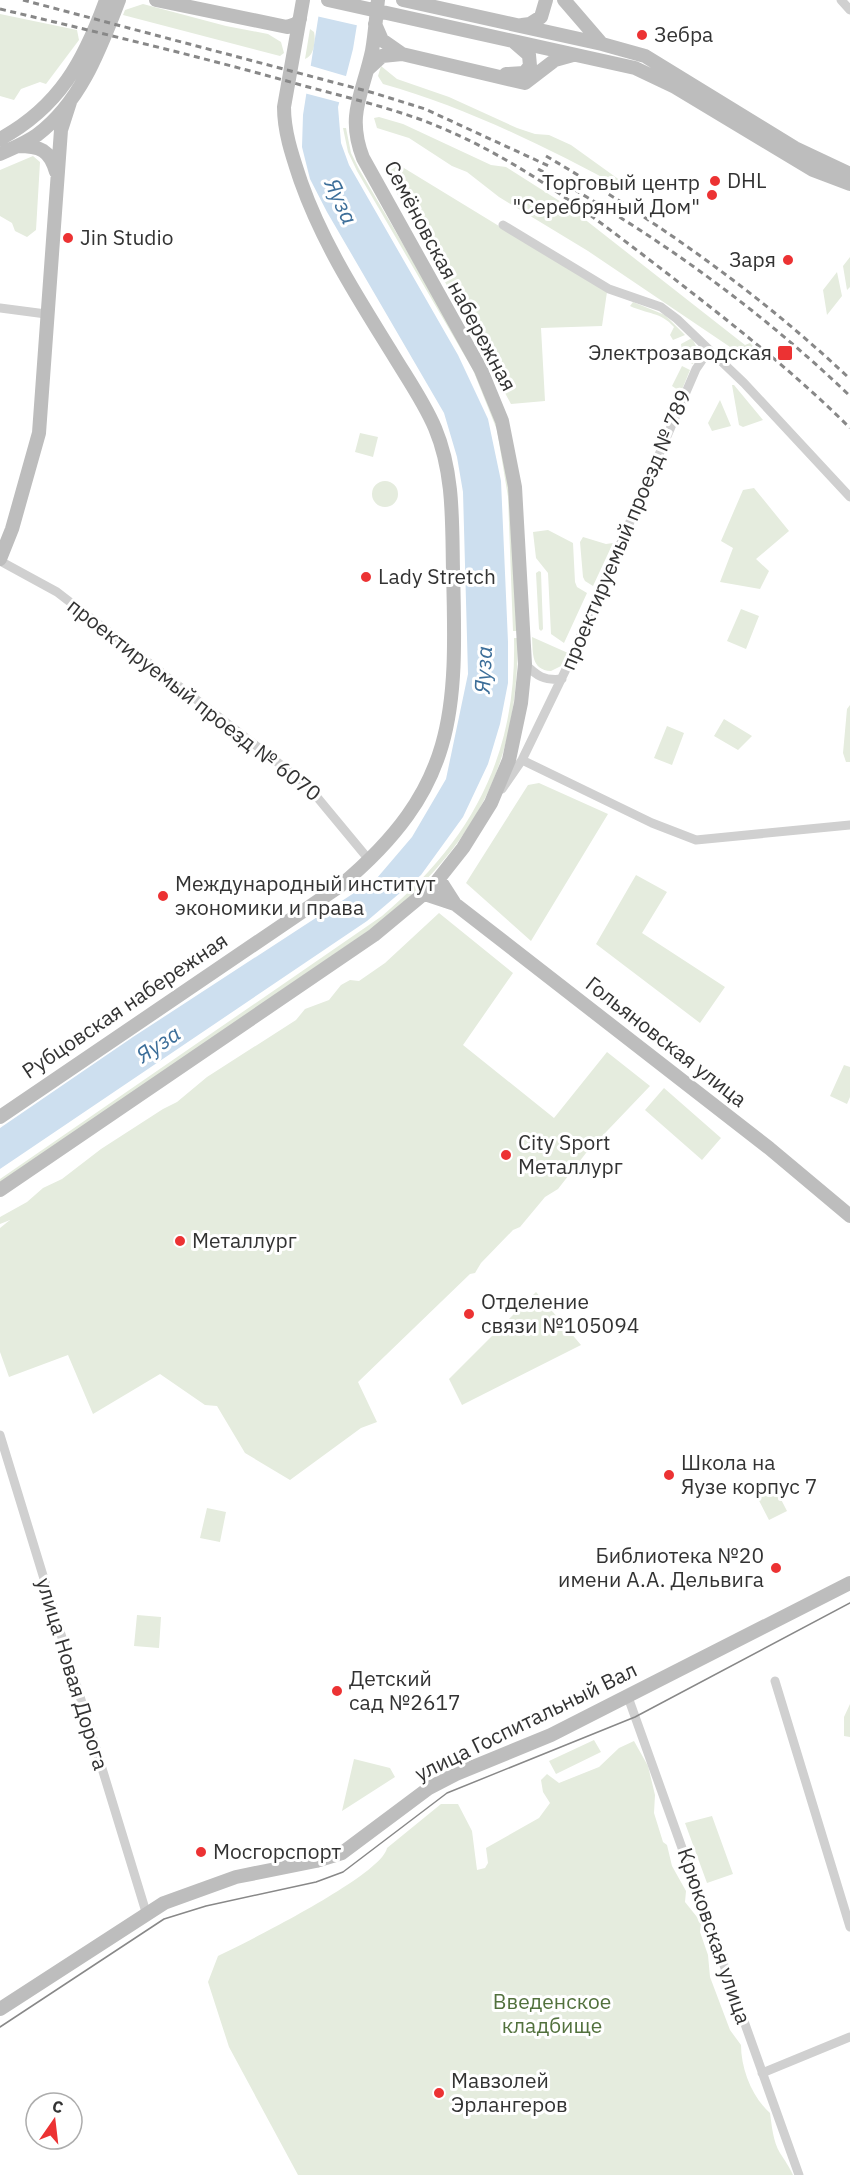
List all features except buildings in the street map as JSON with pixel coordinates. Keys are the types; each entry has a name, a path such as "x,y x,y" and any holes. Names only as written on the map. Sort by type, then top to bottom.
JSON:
{"main road":[{"path":"57,178 56,153 50,124 53,105 116,3 130,0"},
{"path":"158,0 271,25 293,26 300,19"},
{"name":"Рубцовская набережная","path":"0,1117 340,886 370,861 399,830 416,806 432,777 446,729 455,667 451,490 444,456 422,400 336,260 312,212 284,121 286,88 303,0"},
{"path":"328,0 513,42 581,54 650,74 803,165 850,184"},
{"name":"Семёновская набережная","path":"0,1190 374,934 425,894 463,848 491,803 509,760 521,703 525,664 515,487 502,421 481,370 363,159 356,140 354,121 356,101 367,71 378,0"},
{"path":"402,0 628,50 660,63 768,132 850,174"},
{"path":"520,26 530,24 541,17 546,0"},
{"path":"564,0 602,44"},
{"path":"0,560 12,529 36,449 41,418 46,314 61,126 70,102 97,56 116,3"},
{"path":"375,23 382,40 402,54"},
{"path":"271,25 286,32 291,39 292,56"},
{"path":"489,73 518,75 528,69 529,56 513,42"},
{"path":"367,71 382,56 402,54 525,82 555,60 581,54"},
{"path":"0,140 31,120 59,92"},
{"path":"0,154 28,141 50,124 70,102"},
{"path":"16,146 44,149 52,161 57,178"},
{"name":"Гольяновская улица","path":"439,879 455,904"},
{"name":"Гольяновская улица","path":"425,894 455,904 769,1148 850,1216"},
{"name":"улица Госпитальный Вал","path":"0,2009 146,1912 164,1903 236,1877 336,1856 364,1839 429,1788 456,1774 551,1736 850,1583"}],"street":[{"path":"841,0 850,10"},
{"path":"503,225 609,290 661,307 744,383 850,497"},
{"path":"0,308 46,314"},
{"name":"проектируемый проезд № 789","path":"491,803 522,760 562,679 696,369 709,350"},
{"name":"проектируемый проезд № 6070","path":"0,560 57,592 307,786 370,861"},
{"name":"проектируемый проезд № 789","path":"525,664 536,676 549,680 562,679"},
{"path":"522,760 652,823 696,840 850,825"},
{"name":"улица Новая Дорога","path":"0,1435 146,1912"},
{"path":"776,1681 850,1927"},
{"name":"Крюковская улица","path":"628,1697 799,2175"},
{"path":"762,2073 850,2037"}],"green space":[{"path":"143,4 226,26 268,34 281,42 284,53 280,56 123,15 125,10"},
{"path":"0,14 77,30 79,40 46,84 40,82 21,89 14,100 0,96"},
{"path":"310,29 314,32 314,44 312,52 305,59"},
{"path":"381,66 397,79 449,97 517,128 535,134 549,135 571,145 628,186 624,189 565,158 476,117 383,84 378,76"},
{"path":"379,117 403,124 491,165 506,167 569,207 745,345 750,343 753,346 747,351 736,351 588,251 499,197 467,172 452,166 409,138 377,128 374,118"},
{"path":"343,128 346,128 351,153 359,169 475,367 490,398 509,465 517,631 513,631 508,497 497,430 473,370 357,171 348,152"},
{"path":"33,156 40,162 36,230 27,237 15,231 12,223 0,216 0,170"},
{"path":"399,165 607,292 602,326 541,328 545,401 511,404 386,173"},
{"path":"850,257 850,287 847,290 843,266"},
{"path":"837,272 842,296 827,315 823,290"},
{"path":"633,302 665,315 685,335 673,340 670,335 674,327 669,322 630,306"},
{"path":"692,338 698,350 693,364 683,360 681,344"},
{"path":"682,366 690,370 681,392 672,386"},
{"path":"732,385 763,420 743,427 739,425"},
{"path":"720,400 731,426 712,431 708,423"},
{"path":"360,433 378,437 373,457 355,452"},
{"path":"385,481 394,485 398,494 394,503 385,507 376,503 372,494 376,485"},
{"path":"754,488 789,531 756,559 769,571 760,589 720,582 733,548 721,541 743,490"},
{"path":"548,530 573,543 575,582 577,587 587,593 564,643 551,634 548,573 536,558 533,532"},
{"path":"583,537 606,544 613,543 593,586 583,577 580,542"},
{"path":"541,572 543,629 541,631 539,629 536,573"},
{"path":"741,609 759,616 746,649 727,641"},
{"path":"532,637 568,653 561,666 551,671 544,670 536,664"},
{"path":"514,638 518,638 516,683 510,724 501,760 487,794 469,826 447,857 419,887 387,918 0,1183 0,1179 382,916 441,858 464,826 482,794 497,758 507,721 513,681"},
{"path":"850,705 850,762 846,762 843,753 847,709"},
{"path":"724,719 752,736 738,750 714,736"},
{"path":"667,726 684,733 672,765 654,758"},
{"path":"539,783 608,814 531,941 466,883 528,785"},
{"path":"636,875 667,892 642,933 725,987 700,1023 596,944"},
{"path":"439,913 513,973 463,1045 554,1118 607,1052 650,1086 586,1153 558,1189 545,1197 520,1227 513,1230 481,1263 475,1273 470,1274 358,1382 377,1422 361,1428 290,1480 245,1453 217,1406 205,1405 160,1374 93,1414 68,1355 9,1377 0,1352 0,1228 10,1220 0,1224 0,1217 27,1202 43,1188 62,1179 101,1149 177,1102 207,1077 296,1020 305,1009 329,1000 341,985 350,980 359,981 385,963"},
{"path":"844,1065 850,1067 850,1097 847,1104 830,1096"},
{"path":"664,1088 721,1138 702,1160 645,1110"},
{"path":"536,1292 581,1345 462,1405 449,1379"},
{"path":"772,1482 787,1511 769,1520 754,1491"},
{"path":"207,1508 226,1512 220,1542 200,1538"},
{"path":"137,1615 161,1617 159,1648 134,1646"},
{"path":"850,1704 850,1737 844,1736 844,1717"},
{"path":"594,1740 601,1752 556,1774 549,1761"},
{"name":"Введенское кладбище","path":"634,1741 648,1766 655,1795 654,1813 663,1842 667,1845 672,1866 686,1891 685,1902 701,1922 700,1932 708,1955 710,1977 730,2030 741,2045 745,2073 758,2099 770,2113 776,2144 793,2175 298,2175 229,2047 208,1982 218,1956 312,1907 363,1874 379,1860 387,1848 441,1804 458,1804 472,1831 477,1870 485,1868 488,1863 486,1848 539,1818 550,1803 543,1792 541,1780 547,1774 559,1783 599,1767 619,1748"},
{"path":"354,1759 390,1768 395,1777 342,1811"},
{"path":"712,1816 733,1874 707,1883 685,1823"}],"water":[{"name":"Яуза","path":"321,0 361,0 353,49 338,107 341,143 349,165 458,355 488,419 501,481 508,642 508,683 500,724 488,764 463,817 421,875 367,921 0,1169 0,1128 133,1037 377,878 412,837 446,779 468,674 463,492 457,457 444,413 310,179 302,147 303,115"}],"pier":[{"path":"318,0 364,0 360,26 316,16"},
{"path":"308,65 349,77 342,103 304,93"}],"tram line":[{"path":"0,2027 164,1919 206,1906 316,1882 343,1872 447,1793 635,1717 850,1603"}],"railway":[{"path":"23,0 374,93 425,109 551,167"},
{"path":"0,9 189,55 362,101 422,120 456,134 551,188 610,230 762,348 850,428"},
{"path":"546,156 627,206 704,259 779,316 850,379"},
{"path":"538,169 622,218 702,272 778,331 850,396"}],"place":[{"name":"Зебра","path":"642,35"},
{"name":"DHL","path":"715,181"},
{"name":"Торговый центр \"Серебряный Дом\"","path":"712,195"},
{"name":"Jin Studio","path":"68,238"},
{"name":"Заря","path":"788,260"},
{"name":"Электрозаводская","path":"785,353"},
{"name":"Lady Stretch","path":"366,577"},
{"name":"Международный институт экономики и права","path":"163,896"},
{"name":"City Sport Металлург","path":"506,1155"},
{"name":"Металлург","path":"180,1241"},
{"name":"Отделение связи №105094","path":"469,1314"},
{"name":"Школа на Яузе корпус 7","path":"669,1475"},
{"name":"Библиотека №20 имени А.А. Дельвига","path":"776,1568"},
{"name":"Детский сад №2617","path":"337,1691"},
{"name":"Мосгорспорт","path":"201,1852"},
{"name":"Мавзолей Эрлангеров","path":"439,2093"}]}
